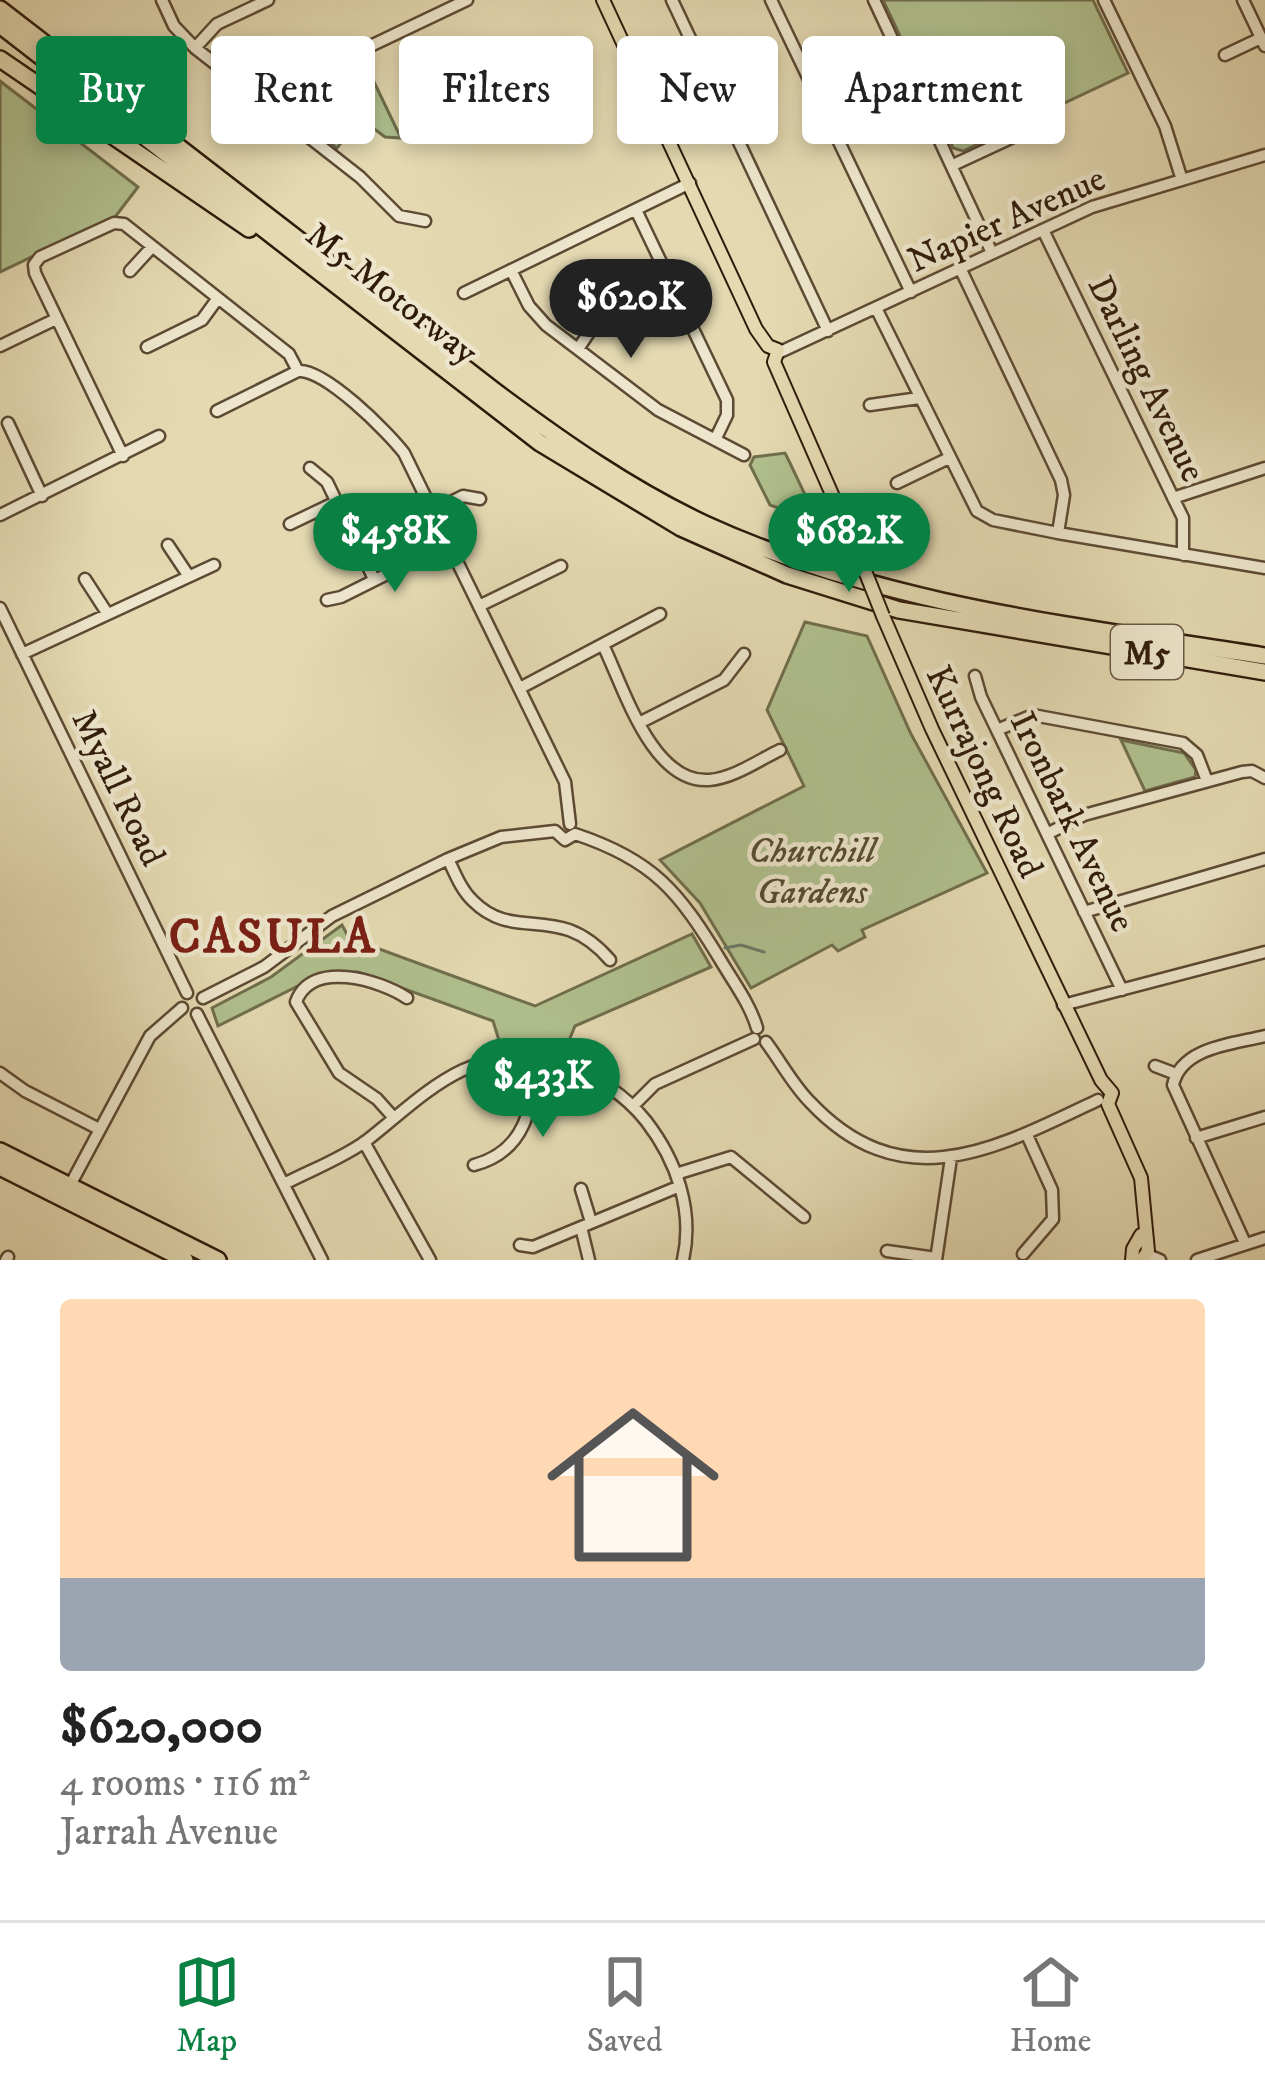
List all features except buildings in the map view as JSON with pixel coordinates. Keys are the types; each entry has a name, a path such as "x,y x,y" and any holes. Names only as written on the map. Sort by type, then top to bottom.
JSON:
{"highway":[{"name":"M5 Motorway","path":"0,9 496,392 578,452 675,508 777,554 871,586 980,610 1265,656"},
{"name":"M5 Motorway","path":"0,26 540,443 681,528 774,570 848,595 949,620 1265,671"},
{"path":"0,62 413,346"},
{"path":"0,1150 185,1260"},
{"path":"0,1167 218,1260"}],"main road":[{"name":"Kurrajong Road","path":"603,0 756,329 774,354 932,729 1136,1160 1144,1198 1142,1255"}],"street":[{"path":"162,0 174,26 211,60"},
{"path":"195,48 217,24 268,0"},
{"path":"375,44 467,0"},
{"path":"672,0 828,331"},
{"path":"771,0 911,292"},
{"path":"874,0 992,253"},
{"path":"1104,0 1165,126 1182,180"},
{"path":"1225,55 1263,42 1243,0"},
{"path":"319,144 360,176 399,216 424,221"},
{"path":"953,165 998,144"},
{"name":"Napier Avenue","path":"774,354 1097,205 1265,155"},
{"path":"464,293 690,184"},
{"path":"636,210 725,396 728,412 715,440"},
{"path":"123,456 34,268 40,257 119,222 289,354 298,371"},
{"name":"Darling Avenue","path":"1042,230 1185,524 1183,555"},
{"path":"130,271 152,247"},
{"path":"511,270 534,314 578,350 658,410 744,455"},
{"path":"961,270 1061,480 1064,495 1058,533"},
{"path":"147,346 202,320 218,298"},
{"path":"877,308 977,511 993,520 1058,533 1265,568"},
{"path":"0,346 56,319"},
{"path":"578,350 596,322"},
{"path":"217,411 298,371 314,373 382,428 404,453 565,782 568,830"},
{"path":"869,405 919,398"},
{"path":"8,424 43,496"},
{"path":"0,515 159,436"},
{"path":"897,483 949,458"},
{"path":"310,468 323,477 374,579"},
{"path":"1173,498 1265,468"},
{"path":"433,511 463,496 480,499"},
{"path":"290,524 336,502"},
{"path":"327,599 341,597 448,543"},
{"path":"168,545 188,575"},
{"path":"22,654 214,565"},
{"path":"479,606 561,566"},
{"path":"85,579 107,613"},
{"name":"Myall Road","path":"0,608 187,993"},
{"path":"520,688 660,614"},
{"path":"603,645 656,754 668,767 694,779 724,777 780,750"},
{"path":"641,722 724,680 744,654"},
{"name":"Ironbark Avenue","path":"975,676 977,690 1122,990"},
{"path":"997,730 1033,715 1183,743 1197,755 1208,781"},
{"path":"1252,770 1255,754"},
{"path":"1047,834 1084,815 1208,781 1252,770 1265,778"},
{"path":"203,998 264,967 332,916 448,859 501,837 568,830 622,851 678,895 759,1036 804,1096 845,1132 896,1153 951,1158 981,1153 1027,1135 1103,1096"},
{"path":"448,859 464,891 490,914 512,922 574,930 589,937 610,960"},
{"path":"1084,912 1265,859"},
{"path":"1064,1005 1265,952"},
{"path":"394,1118 377,1099 339,1072 296,1002 300,991 314,982 347,977 383,984 407,998"},
{"path":"66,1192 150,1036 182,1008 187,993 196,992 203,998 197,1014 182,1008"},
{"path":"197,1014 322,1260"},
{"path":"633,1106 655,1084 759,1036"},
{"path":"1245,1244 1175,1094 1176,1074 1191,1058 1265,1036"},
{"path":"284,1184 364,1142 462,1071 504,1059 535,1060 579,1072 633,1106 656,1135 678,1180 687,1216 688,1259"},
{"path":"474,1165 503,1152 524,1128 532,1106 535,1060"},
{"path":"1155,1066 1176,1074"},
{"path":"0,1073 99,1129"},
{"path":"1196,1138 1265,1117"},
{"path":"1023,1254 1053,1219 1052,1190 1027,1135"},
{"path":"364,1142 430,1260"},
{"path":"520,1245 533,1247 586,1225 731,1157 804,1217"},
{"path":"887,1251 936,1259 951,1158"},
{"path":"581,1189 589,1260"},
{"path":"1197,1260 1265,1238"}],"green space":[{"path":"883,0 1093,0 1128,73 1065,103 1065,36 900,36"},
{"path":"0,81 36,109 36,144 82,144 138,187 115,217 0,272"},
{"path":"375,84 399,134 399,138 385,137 375,129"},
{"path":"951,144 978,144 963,151"},
{"path":"785,453 818,522 770,505 750,465 754,457"},
{"name":"Churchill Gardens","path":"805,622 867,636 911,734 987,873 862,930 865,937 838,951 832,945 751,988 700,903 660,860 804,786 767,710"},
{"path":"1121,740 1184,753 1196,770 1195,777 1145,791"},
{"path":"342,925 349,938 535,1006 692,934 711,967 575,1026 563,1055 502,1050 493,1021 358,972 320,975 218,1026 212,1008 271,977"}],"waterway":[{"path":"725,948 741,945 764,952"}],"district":[{"name":"CASULA","path":"273,935"}]}
